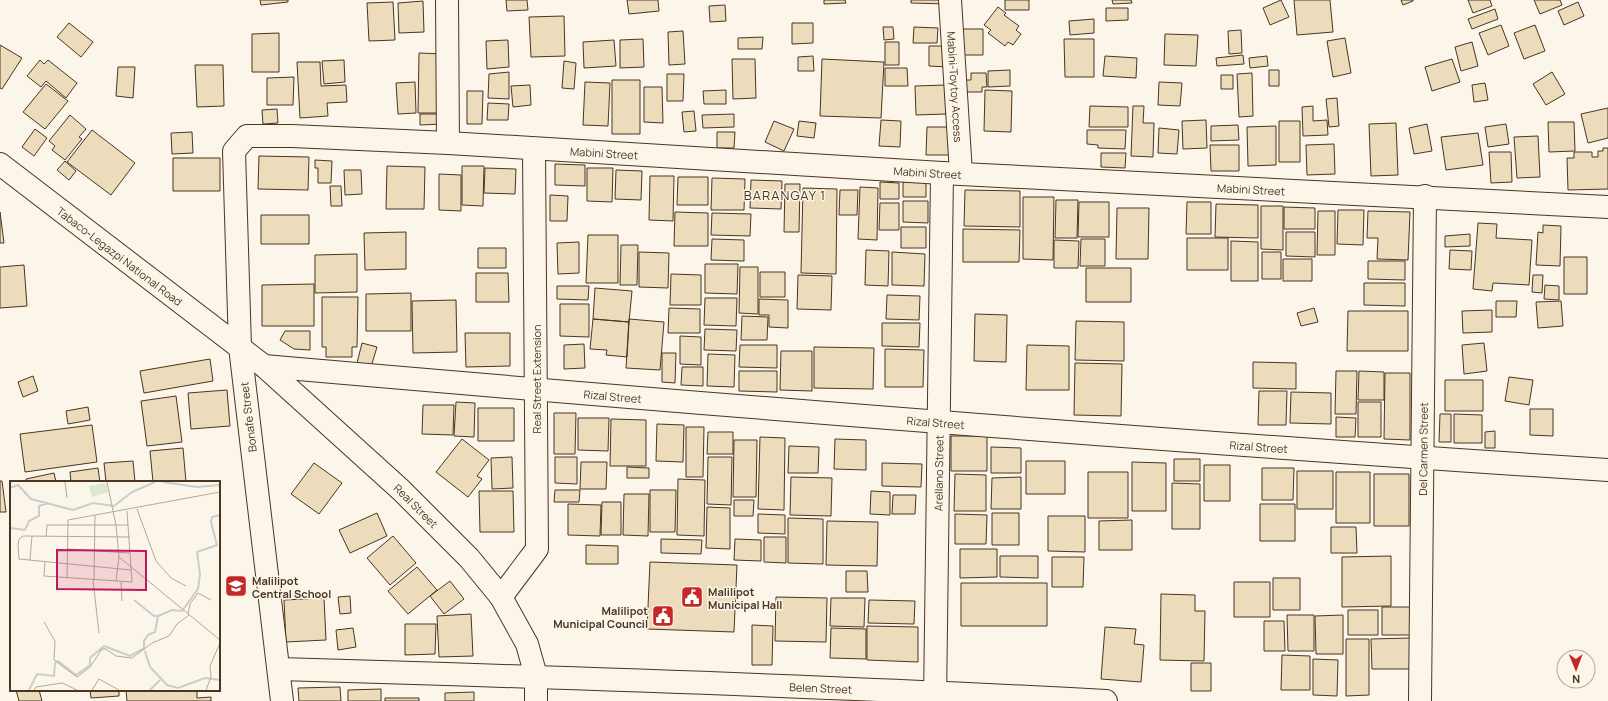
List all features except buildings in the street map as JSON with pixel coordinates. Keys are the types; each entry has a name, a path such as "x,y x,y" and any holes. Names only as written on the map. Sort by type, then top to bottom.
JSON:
{"street":[{"path":"447,0 448,143"},
{"name":"Mabini-Toytoy Access","path":"950,0 951,173"},
{"name":"Mabini Street","path":"247,136 292,136 448,143 951,173 1425,196 1608,207"},
{"name":"Bonafe Street","path":"247,136 234,151 240,347 282,701"},
{"name":"Real Street Extension","path":"501,598 537,549 534,149"},
{"name":"Tabaco-Legazpi National Road","path":"0,164 240,347"},
{"name":"Arellano Street","path":"935,696 940,422 951,173"},
{"name":"Del Carmen Street","path":"1420,701 1421,458 1425,196"},
{"name":"Real Street","path":"240,347 264,366 401,490 469,558 501,598 527,644 536,676 536,701"},
{"name":"Rizal Street","path":"264,366 536,390 940,422 1421,458 1608,470"},
{"name":"Belen Street","path":"279,669 536,676 935,696 1106,701"}],"place":[{"name":"Malilipot Central School","path":"236,586"},
{"name":"Malilipot Municipal Hall","path":"692,597"},
{"name":"Malilipot Municipal Council","path":"663,616"}],"district":[{"name":"BARANGAY 1","path":"785,195"}]}
